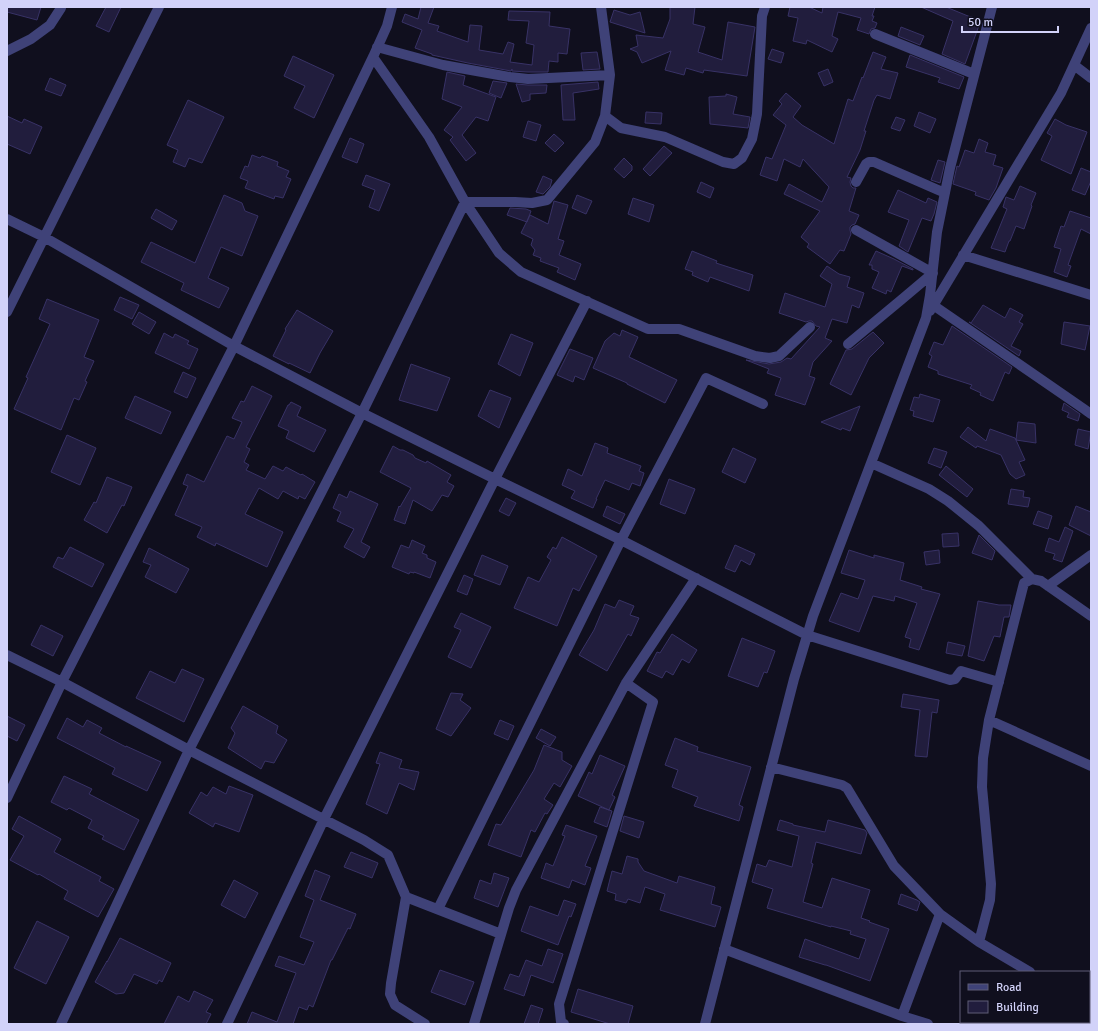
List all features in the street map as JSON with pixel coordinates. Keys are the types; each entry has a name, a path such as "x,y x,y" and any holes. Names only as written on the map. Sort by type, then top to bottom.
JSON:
{"street":[{"path":"7,312 159,7"},
{"path":"7,798 62,682 234,346 373,57 387,26 392,7"},
{"path":"465,202 532,203 547,200 595,142 605,116 610,75 601,7"},
{"path":"605,116 621,128 665,137 723,162 734,164 742,158 752,138 757,114 762,16 765,7"},
{"path":"926,318 937,232 950,168 992,7"},
{"path":"7,51 31,39 50,25 62,8"},
{"path":"705,1024 794,679 813,616 926,318 1060,93 1091,28"},
{"path":"876,34 974,74"},
{"path":"377,47 443,65 510,77 528,79 610,75"},
{"path":"373,57 429,137 465,202 499,253 521,272 648,329 679,329 755,356 770,358 779,356 810,327"},
{"path":"1074,65 1091,78"},
{"path":"856,182 866,164 869,162 874,162 945,193"},
{"path":"61,1024 189,750 362,413 465,202"},
{"path":"7,219 44,236 234,346 362,413 621,540 808,635 950,680 955,678 960,671 999,682"},
{"path":"856,230 932,273"},
{"path":"963,255 1091,295"},
{"path":"848,344 932,273"},
{"path":"226,1024 324,819 495,479 587,301"},
{"path":"933,305 1091,414"},
{"path":"438,910 621,540 706,378 763,404"},
{"path":"871,463 930,489 948,501 979,526 1032,579 1041,581 1091,616"},
{"path":"1048,586 1091,555"},
{"path":"474,1024 509,908 516,890 626,683 696,578"},
{"path":"979,942 990,900 991,884 982,787 983,758 989,720 1024,582 1032,579"},
{"path":"7,655 62,682 189,750 324,819 364,840 388,855 406,897 390,994 395,1005 425,1024"},
{"path":"564,1024 561,1022 559,1004 653,702 626,683"},
{"path":"989,720 1091,766"},
{"path":"771,767 842,785 847,788 894,866 940,914 979,942 1028,971"},
{"path":"406,897 501,934"},
{"path":"902,1016 940,914"},
{"path":"724,949 902,1016 928,1024"}],"building":[{"path":"7,7 41,7 37,20 7,12"},
{"path":"106,7 121,7 109,32 96,26"},
{"path":"421,7 434,7 428,23 439,26 437,31 468,42 470,25 482,26 479,50 503,54 508,42 514,44 510,62 532,65 534,45 526,43 529,21 508,20 509,11 550,12 549,26 570,29 567,54 558,53 558,62 549,61 548,72 512,71 512,69 511,71 432,55 415,48 422,30 402,22 405,14 418,19"},
{"path":"670,7 695,7 693,24 705,27 698,52 722,60 728,22 755,27 747,76 704,70 703,73 686,68 684,75 665,70 671,51 642,63 637,52 630,49 638,46 636,35 663,38 670,19"},
{"path":"790,7 809,7 822,13 823,7 875,7 872,21 877,23 875,28 871,29 869,34 857,30 861,18 838,12 832,36 838,39 832,52 807,40 806,44 793,41 798,18 788,16"},
{"path":"921,7 946,7 981,20 965,64 942,54 953,21"},
{"path":"614,10 630,15 640,12 645,33 610,22"},
{"path":"901,27 924,36 920,45 898,36"},
{"path":"772,49 784,53 781,63 768,59"},
{"path":"597,52 600,69 583,70 581,53"},
{"path":"873,52 886,57 881,69 898,73 890,99 877,95 874,100 864,131 866,131 860,150 847,177 851,178 851,186 856,188 849,211 859,215 855,224 850,227 851,234 844,251 840,250 830,264 807,247 809,244 801,237 820,211 784,194 789,184 822,202 829,187 803,159 800,167 784,159 777,181 760,175 766,157 772,159 786,125 773,115 782,104 779,101 786,93 801,106 793,117 802,125 834,144 848,99 853,101"},
{"path":"910,55 964,77 959,89 938,82 940,78 906,67"},
{"path":"293,56 334,75 314,118 294,108 305,86 284,76"},
{"path":"828,69 833,82 824,86 818,73"},
{"path":"447,72 465,76 463,85 496,97 488,121 476,117 462,135 476,153 466,161 450,140 453,137 444,130 462,107 442,99"},
{"path":"50,78 66,85 61,96 45,90"},
{"path":"493,81 507,83 501,98 489,93"},
{"path":"598,82 599,89 573,93 575,120 563,120 561,85"},
{"path":"516,84 547,85 546,93 530,94 530,100 522,102"},
{"path":"726,94 737,97 733,114 750,117 748,128 710,124 709,97 726,96"},
{"path":"188,100 224,117 202,163 189,158 185,167 173,162 178,150 167,145"},
{"path":"646,112 662,113 661,124 645,123"},
{"path":"919,112 936,119 930,133 914,126"},
{"path":"7,116 22,123 24,119 42,127 30,154 7,144"},
{"path":"896,117 905,120 900,131 891,128"},
{"path":"1055,119 1066,125 1087,132 1071,174 1041,160 1052,136 1047,133"},
{"path":"528,121 541,125 536,141 523,137"},
{"path":"554,134 564,143 555,152 545,143"},
{"path":"350,138 364,144 357,163 342,157"},
{"path":"979,139 988,143 985,152 996,155 993,165 1003,168 996,188 989,200 975,195 976,192 953,184 957,166 959,167 965,150 974,153"},
{"path":"664,146 672,153 650,176 643,169"},
{"path":"252,155 260,158 262,156 278,162 277,166 289,171 286,177 291,179 283,198 275,196 274,199 245,188 248,181 240,178 245,166 248,167"},
{"path":"624,158 632,166 632,170 624,178 614,169"},
{"path":"938,160 945,162 940,183 931,180"},
{"path":"1081,168 1091,172 1091,181 1085,195 1072,190"},
{"path":"366,175 390,184 379,211 369,207 375,190 362,185"},
{"path":"543,176 552,180 550,187 543,194 536,192"},
{"path":"701,182 714,188 710,198 697,192"},
{"path":"1020,186 1036,193 1024,229 1016,226 1005,252 991,248 1007,209 1003,207 1006,197 1014,200"},
{"path":"898,190 926,203 928,198 937,202 931,221 922,218 908,252 899,246 909,220 888,212"},
{"path":"224,195 242,203 245,211 258,216 242,256 221,247 208,278 229,288 219,308 181,290 184,283 141,262 151,242 195,263"},
{"path":"577,195 592,201 586,214 572,208"},
{"path":"633,198 654,205 649,222 628,214"},
{"path":"554,201 568,205 558,239 564,241 559,255 581,264 575,280 557,272 559,268 540,261 541,258 533,255 535,250 531,245 533,239 521,233 530,215 548,224"},
{"path":"510,208 526,209 531,211 527,222 507,215"},
{"path":"156,209 177,221 172,230 151,218"},
{"path":"1070,211 1091,218 1091,234 1081,229 1068,265 1071,266 1067,277 1054,272 1061,249 1054,247 1061,226 1064,227"},
{"path":"692,251 717,261 716,263 753,275 749,291 710,277 708,282 692,275 693,272 685,269"},
{"path":"876,251 913,269 902,266 891,292 887,290 886,294 872,288 879,272 872,269 872,265 869,265"},
{"path":"827,266 839,274 850,277 847,287 864,293 859,308 852,305 847,323 832,319 825,338 832,341 813,362 809,376 815,378 805,405 775,395 781,378 767,373 769,369 746,360 769,364 781,362 787,358 791,359 820,327 816,326 812,321 806,322 779,313 785,293 825,307 832,284 820,276"},
{"path":"120,297 139,305 132,319 114,310"},
{"path":"47,299 99,320 84,357 94,361 85,381 87,382 79,400 74,398 61,430 14,409 28,378 26,377 50,324 39,319"},
{"path":"983,305 1005,318 1010,308 1023,315 1019,322 1023,324 1011,346 1021,351 1019,356 969,322 971,323"},
{"path":"297,310 333,331 310,373 273,356 286,330 285,329"},
{"path":"139,312 156,322 149,334 132,324"},
{"path":"1064,322 1090,326 1085,350 1061,344"},
{"path":"952,326 1012,367 1009,374 1005,372 993,401 970,388 972,385 938,374 938,371 928,367 932,356 929,354 934,342 943,345"},
{"path":"622,330 638,337 629,357 677,380 665,403 627,383 593,368 605,341 614,333 620,336"},
{"path":"873,332 884,343 869,358 851,395 830,384 846,350 852,349"},
{"path":"164,333 173,338 175,334 189,341 187,344 198,349 189,369 155,353"},
{"path":"511,334 533,343 520,376 498,364"},
{"path":"570,349 593,358 584,380 575,376 573,382 557,375"},
{"path":"411,364 450,378 437,411 399,400"},
{"path":"183,372 196,378 187,398 174,392"},
{"path":"252,386 272,396 246,447 250,449 244,462 249,465 246,470 265,479 273,466 283,471 286,467 315,482 305,499 299,496 298,499 283,491 278,499 259,488 245,514 283,532 267,567 216,543 215,546 197,537 202,527 175,515 188,486 183,484 187,474 204,482 227,436 234,439 242,422 232,418 241,401 244,402"},
{"path":"490,390 511,398 499,428 478,416"},
{"path":"920,394 940,400 933,422 913,416 914,411 910,410 914,397 919,398"},
{"path":"135,396 171,412 161,434 125,418"},
{"path":"291,402 301,407 297,416 326,430 314,452 286,438 289,431 278,426 288,405"},
{"path":"1064,403 1080,414 1078,421 1067,417 1069,413 1062,410"},
{"path":"860,406 850,431 842,428 841,430 821,422"},
{"path":"1018,422 1035,424 1036,443 1016,440"},
{"path":"968,427 986,441 990,429 1015,438 1025,460 1019,462 1025,475 1016,479 1010,474 1001,455 977,446 976,448 960,437"},
{"path":"1078,429 1091,432 1088,449 1075,445"},
{"path":"67,435 96,448 80,485 51,472"},
{"path":"595,443 608,448 607,453 641,466 639,471 644,473 640,486 632,483 629,490 605,480 593,508 571,498 575,491 562,485 568,469 582,476"},
{"path":"393,446 426,463 427,461 451,475 447,482 454,486 448,497 442,495 432,511 413,500 405,524 394,520 399,506 400,507 411,488 380,472"},
{"path":"733,448 756,459 745,483 722,472"},
{"path":"934,448 947,452 941,468 928,463"},
{"path":"946,466 973,489 967,497 939,475"},
{"path":"107,477 132,487 124,506 122,505 107,533 84,520 94,502 96,503"},
{"path":"669,479 695,489 685,514 660,504"},
{"path":"1011,489 1024,491 1023,497 1030,498 1028,507 1008,504"},
{"path":"350,491 378,504 361,542 370,547 364,558 344,547 354,529 337,521 341,512 333,508 339,494 347,498"},
{"path":"506,498 516,503 509,516 499,511"},
{"path":"607,506 625,514 620,524 603,516"},
{"path":"1076,506 1091,512 1091,536 1069,525"},
{"path":"1038,511 1052,516 1048,529 1033,524"},
{"path":"1065,527 1073,531 1062,562 1053,559 1055,554 1045,551 1049,538 1059,542"},
{"path":"958,533 959,546 943,547 942,534"},
{"path":"979,535 995,551 992,560 972,553"},
{"path":"562,537 597,556 579,591 573,588 557,626 514,608 528,577 539,582 551,560 547,557 553,547 556,549"},
{"path":"412,540 425,546 422,553 427,555 427,558 436,562 430,578 414,572 410,572 409,574 392,567 401,545 409,548"},
{"path":"735,545 755,554 750,565 741,560 735,572 725,568"},
{"path":"70,547 104,564 92,587 53,567 58,557 63,559"},
{"path":"149,548 189,569 176,593 145,577 151,565 143,562"},
{"path":"849,550 874,558 874,555 904,563 900,580 922,587 921,589 940,594 919,650 909,647 911,639 905,637 917,603 895,596 894,601 873,596 859,632 829,621 841,593 858,599 865,580 841,573"},
{"path":"939,550 940,563 926,565 924,552"},
{"path":"482,555 508,566 500,585 474,575"},
{"path":"464,575 473,579 467,595 457,591"},
{"path":"619,600 634,606 630,615 639,618 631,636 628,634 607,671 579,655 594,630 605,604 615,608"},
{"path":"978,601 999,605 1011,605 1009,617 1004,617 1000,637 994,636 984,661 968,656"},
{"path":"461,613 491,627 471,668 448,657 461,630 454,627"},
{"path":"41,625 63,636 53,656 31,645"},
{"path":"672,634 697,650 689,663 682,659 673,675 666,671 662,678 647,671 657,652 660,653"},
{"path":"742,638 775,651 767,673 764,672 758,687 728,676"},
{"path":"948,642 965,646 962,656 946,653"},
{"path":"182,669 204,679 184,722 136,698 150,671 175,683"},
{"path":"451,693 463,694 460,700 471,708 451,736 436,729"},
{"path":"903,694 939,700 937,713 932,712 927,757 915,756 920,710 901,707"},
{"path":"243,706 278,726 276,733 287,740 274,763 265,761 261,769 228,748 235,733 231,728"},
{"path":"7,716 25,725 17,741 7,736"},
{"path":"67,718 83,727 87,720 102,728 99,733 126,747 161,762 147,791 112,774 115,768 57,738"},
{"path":"500,720 514,726 508,740 494,734"},
{"path":"541,729 556,737 550,746 536,738"},
{"path":"675,738 698,747 697,751 751,767 739,805 743,807 739,821 694,806 698,797 672,787 678,770 665,765"},
{"path":"544,745 562,752 562,760 572,766 560,787 554,783 544,799 553,805 547,814 545,813 535,832 531,830 521,857 488,845 496,824 501,825 534,770"},
{"path":"380,752 402,760 399,768 419,772 414,790 399,783 387,814 366,804 380,764 376,763"},
{"path":"600,755 625,766 612,795 615,797 609,810 578,796 589,772 592,774"},
{"path":"64,776 92,789 89,794 139,820 124,850 102,839 104,836 88,828 92,820 69,808 67,810 51,802"},
{"path":"229,786 253,795 239,832 215,823 213,827 189,813 201,792 207,796 213,787 226,794"},
{"path":"600,807 612,811 607,827 594,822"},
{"path":"19,816 61,839 54,852 101,877 99,881 114,889 98,917 64,899 68,891 39,874 38,875 10,860 24,836 12,829"},
{"path":"624,816 644,822 639,838 620,831"},
{"path":"780,820 793,825 825,832 828,820 865,830 867,833 861,854 816,842 811,863 813,864 803,902 822,908 832,878 870,890 861,918 889,929 870,981 799,957 805,939 859,959 866,939 850,934 851,931 831,927 767,908 773,889 752,882 757,864 766,867 769,860 792,867 799,836 777,830"},
{"path":"566,825 597,836 585,866 591,868 585,885 572,880 569,888 541,878 546,863 553,866 565,836 562,835"},
{"path":"351,852 378,863 372,878 344,867"},
{"path":"627,856 638,859 638,862 644,871 677,883 679,876 715,887 711,904 721,907 715,927 660,910 665,894 645,887 640,903 628,899 626,903 615,900 616,894 607,891 612,871 622,874"},
{"path":"315,870 330,876 320,900 356,914 350,929 348,928 331,960 313,1007 309,1005 307,1010 299,1007 293,1024 247,1024 252,1012 277,1022 296,973 275,966 279,956 304,965 314,942 300,937 314,900 305,896"},
{"path":"494,873 509,878 498,907 474,898 480,880 491,884"},
{"path":"234,880 258,893 245,918 221,905"},
{"path":"901,894 920,902 917,911 898,904"},
{"path":"564,900 576,904 571,917 569,916 558,945 521,931 530,906 558,916"},
{"path":"37,921 69,937 46,984 14,968"},
{"path":"120,938 171,963 162,982 159,980 157,984 134,974 124,993 116,994 95,982"},
{"path":"548,949 563,954 553,983 531,975 524,996 504,989 510,974 519,977 526,960 542,966"},
{"path":"440,970 474,982 465,1005 431,992"},
{"path":"578,989 633,1006 628,1024 610,1024 571,1012"},
{"path":"194,991 213,1000 206,1012 211,1014 206,1024 164,1024 178,996 189,1002"},
{"path":"531,1005 543,1009 538,1024 524,1024"}]}
